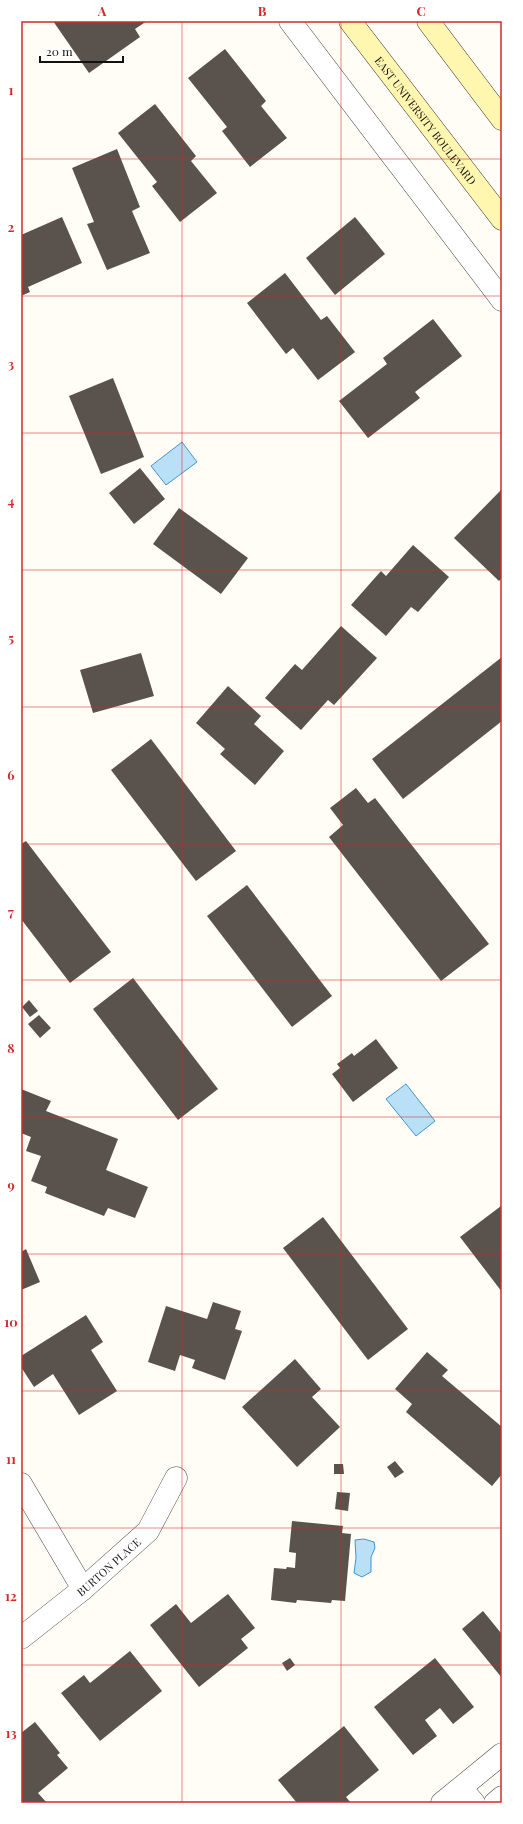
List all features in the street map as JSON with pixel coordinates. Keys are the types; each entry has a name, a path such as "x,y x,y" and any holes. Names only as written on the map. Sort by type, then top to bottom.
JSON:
{"street":[{"path":"290,21 502,300"},
{"name":"EAST UNIVERSITY BOULEVARD","path":"350,21 502,220"},
{"path":"428,21 502,119"},
{"name":"BURTON PLACE","path":"21,1638 83,1589 148,1531 176,1478"},
{"path":"21,1484 83,1589"},
{"path":"442,1803 468,1795 502,1754"},
{"path":"494,1803 502,1797"}],"water":[{"path":"182,442 197,462 166,485 151,466"},
{"path":"406,1084 435,1121 416,1136 386,1099"},
{"path":"364,1539 374,1542 375,1548 371,1557 371,1572 362,1577 354,1573 356,1558 355,1540"}],"building":[{"path":"53,21 147,21 135,29 140,37 89,73"},
{"path":"225,49 266,101 261,106 287,138 250,167 222,131 227,127 188,78"},
{"path":"155,104 196,156 191,161 217,193 180,222 152,186 157,182 118,133"},
{"path":"117,149 140,207 132,211 150,253 107,270 87,224 94,222 72,168"},
{"path":"62,217 82,263 28,287 30,292 21,296 21,235"},
{"path":"355,217 385,254 335,295 306,258"},
{"path":"285,273 321,320 327,316 355,352 318,380 293,348 286,354 247,303"},
{"path":"433,319 462,356 415,392 420,398 368,438 339,401 387,364 383,358"},
{"path":"113,378 144,457 101,474 69,396"},
{"path":"140,468 165,499 134,524 109,493"},
{"path":"502,489 502,578 499,581 454,538"},
{"path":"179,508 248,558 221,594 153,544"},
{"path":"413,545 449,577 418,612 411,607 386,636 351,605 381,571 386,576"},
{"path":"341,626 377,658 334,705 328,700 301,730 265,698 295,664 302,670"},
{"path":"141,653 154,696 93,713 80,670"},
{"path":"502,657 502,721 403,799 372,759"},
{"path":"228,686 261,716 254,724 284,751 255,785 220,754 225,749 196,723"},
{"path":"151,739 236,851 196,881 111,770"},
{"path":"356,788 368,803 375,798 489,944 441,981 329,837 343,825 330,808"},
{"path":"26,841 111,952 70,983 21,919 21,844"},
{"path":"247,885 332,996 292,1027 207,916"},
{"path":"133,978 218,1089 178,1120 93,1009"},
{"path":"29,1000 38,1011 30,1017 22,1007"},
{"path":"39,1015 51,1028 40,1038 28,1024"},
{"path":"376,1039 398,1068 353,1102 332,1074 340,1068 337,1064 352,1053 354,1056"},
{"path":"21,1089 51,1101 46,1111 118,1139 106,1170 148,1187 135,1218 108,1208 104,1216 45,1193 47,1187 31,1181 41,1156 26,1151 31,1137 21,1133"},
{"path":"501,1206 502,1207 502,1292 460,1237"},
{"path":"323,1217 408,1329 368,1360 283,1248"},
{"path":"26,1249 40,1282 21,1290 21,1252"},
{"path":"213,1302 241,1311 235,1329 242,1331 225,1380 192,1368 195,1360 180,1355 175,1371 148,1362 166,1306 207,1319"},
{"path":"86,1315 103,1342 91,1350 117,1391 79,1415 53,1374 34,1387 21,1367 21,1356"},
{"path":"427,1352 448,1370 442,1376 502,1427 502,1474 492,1486 406,1412 412,1404 395,1389"},
{"path":"295,1359 321,1389 312,1397 340,1427 297,1467 242,1407"},
{"path":"395,1461 404,1472 395,1478 387,1467"},
{"path":"334,1464 343,1464 344,1474 334,1474"},
{"path":"337,1492 350,1493 348,1511 335,1509"},
{"path":"292,1521 343,1526 342,1533 351,1534 345,1601 332,1600 331,1603 297,1600 296,1603 271,1600 274,1568 295,1568 296,1553 289,1552"},
{"path":"228,1594 255,1628 241,1639 248,1648 199,1687 150,1625 176,1604 191,1623"},
{"path":"483,1611 501,1633 502,1632 502,1678 462,1629"},
{"path":"130,1651 162,1691 100,1741 61,1693 84,1675 90,1683"},
{"path":"290,1658 295,1665 287,1671 282,1663"},
{"path":"435,1658 474,1707 453,1724 440,1708 425,1720 437,1736 413,1755 374,1707"},
{"path":"35,1722 60,1753 57,1755 68,1768 38,1793 47,1803 21,1803 21,1733"},
{"path":"344,1726 379,1770 346,1797 351,1803 297,1803 278,1780"}]}
